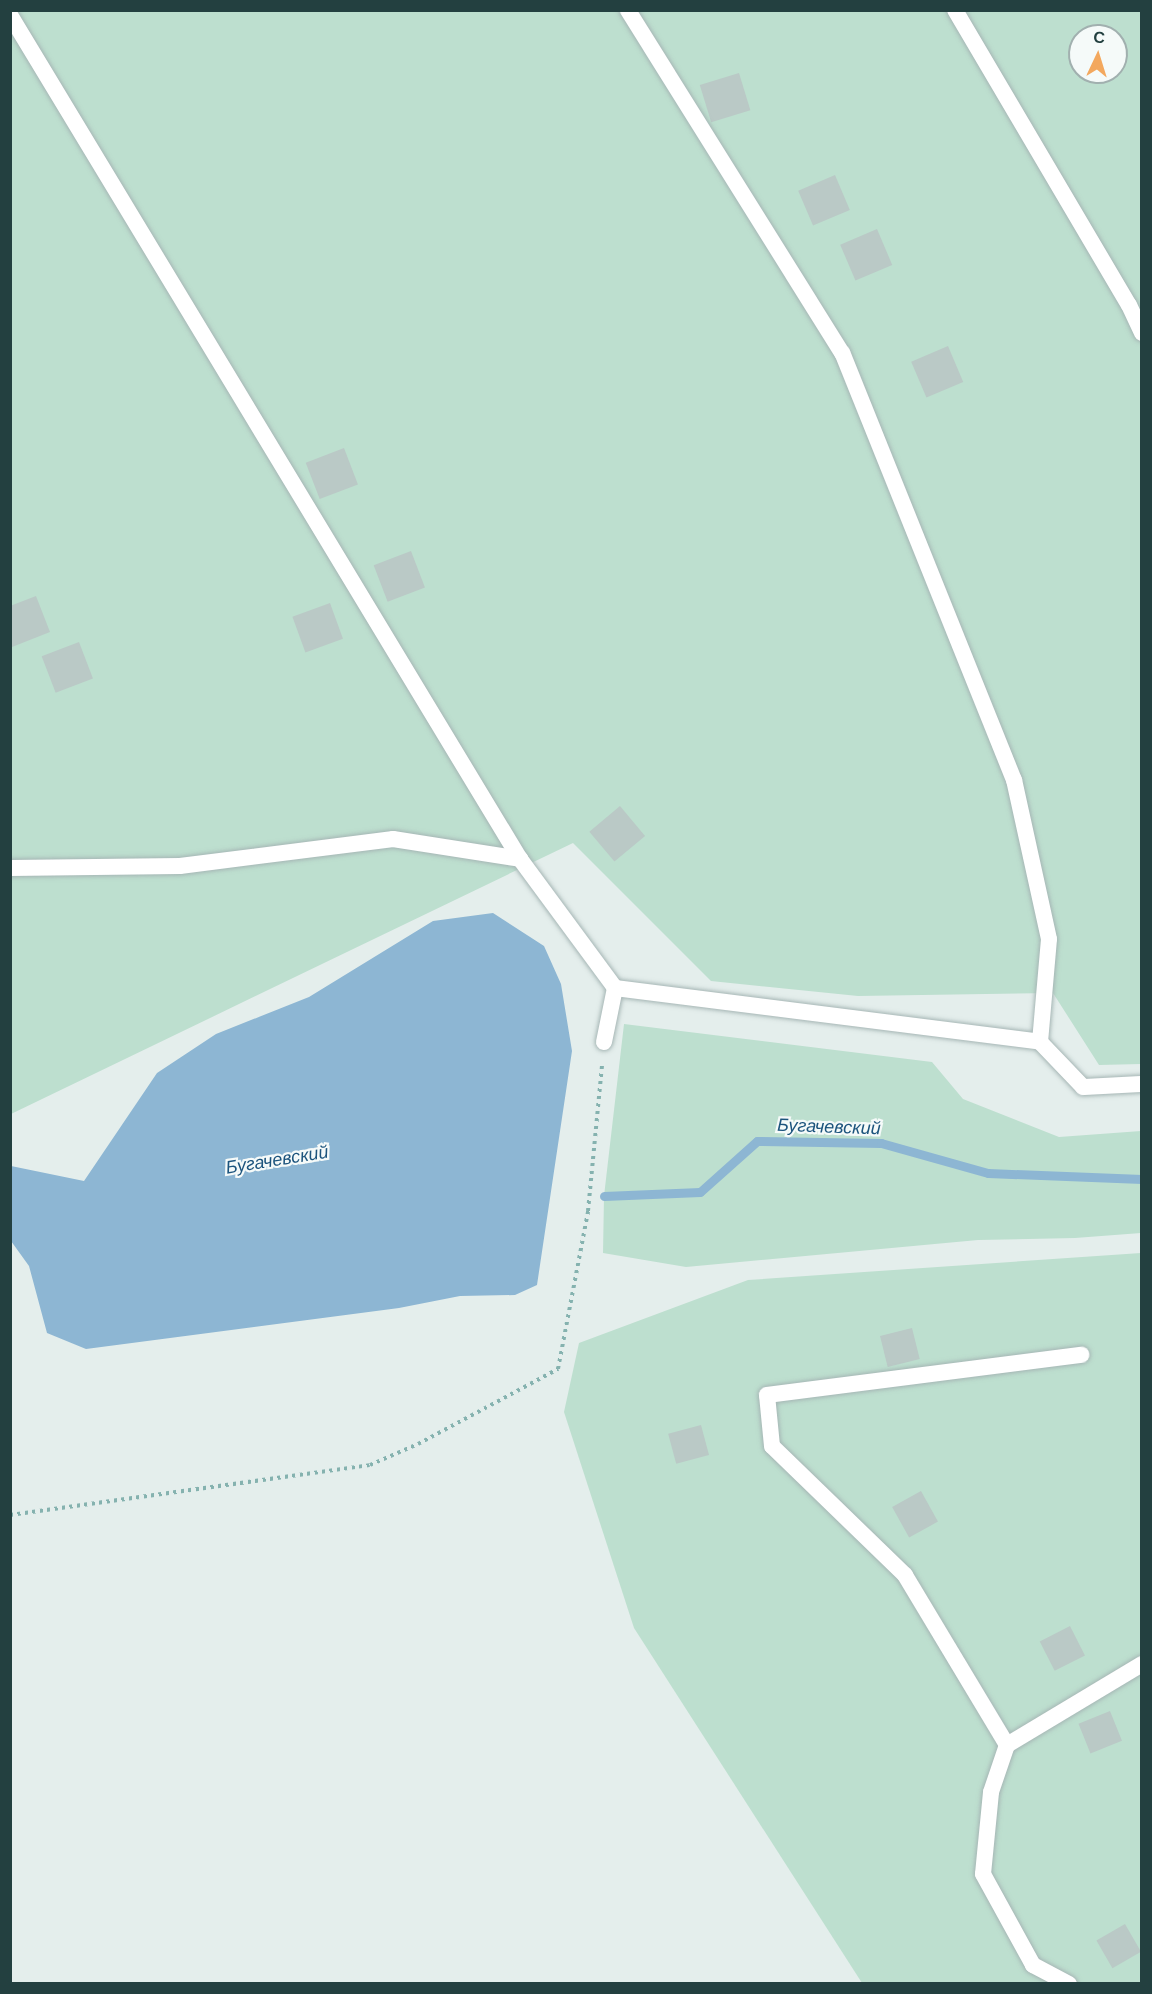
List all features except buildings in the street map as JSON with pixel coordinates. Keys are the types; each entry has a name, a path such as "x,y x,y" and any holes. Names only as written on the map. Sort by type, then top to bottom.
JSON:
{"lane":[{"path":"628,10 842,353 1014,780 1049,939 1040,1042"},
{"path":"955,10 1129,305 1142,333"},
{"path":"10,15 520,859 615,988 1040,1042 1083,1088 1142,1084"},
{"path":"10,868 180,866 393,839 520,859"},
{"path":"604,1042 615,988"},
{"path":"1007,1745 905,1575 772,1446 767,1395 1081,1355"},
{"path":"1069,1983 1034,1965 983,1874 991,1792 1007,1745 1142,1664"}],"path":[{"path":"10,1515 370,1465 418,1444 558,1369 588,1211 604,1042"}],"green space":[{"path":"11,11 1141,11 1141,1064 1099,1065 1053,993 858,996 711,981 573,843 11,1114"},
{"path":"624,1024 932,1062 963,1099 1059,1137 1141,1131 1141,1233 1075,1238 978,1240 686,1267 603,1253 604,1196"},
{"path":"1141,1253 1141,1983 862,1983 634,1628 564,1412 579,1343 748,1280"}],"water":[{"path":"493,913 544,946 561,984 572,1051 537,1285 515,1295 460,1296 399,1308 86,1349 47,1333 29,1266 11,1241 11,1166 84,1181 157,1073 216,1034 309,997 433,921"}],"waterway":[{"name":"Бугачевский","path":"604,1196 700,1192 757,1141 881,1143 988,1173 1142,1179"}]}
